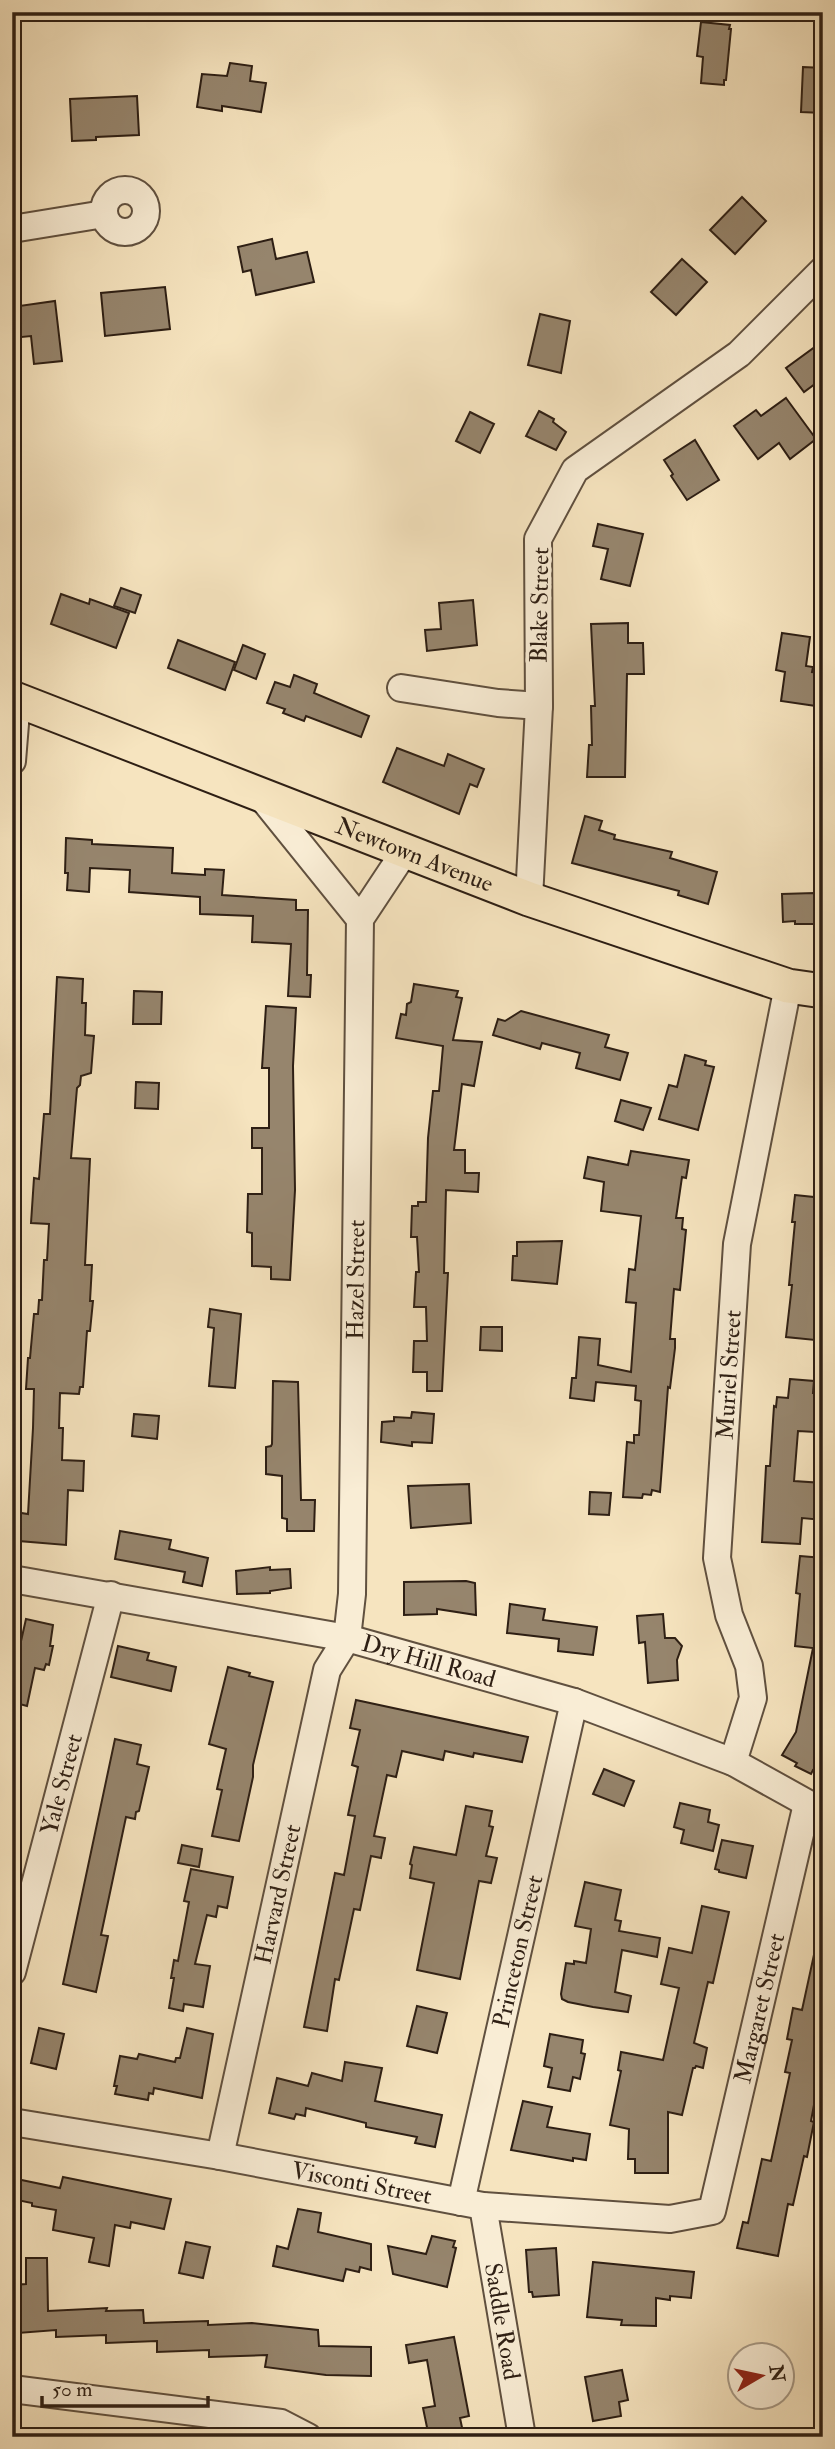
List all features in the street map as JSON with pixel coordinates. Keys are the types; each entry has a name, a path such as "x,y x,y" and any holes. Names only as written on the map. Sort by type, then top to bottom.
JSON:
{"main road":[{"name":"Newtown Avenue","path":"15,699 529,899 788,986 823,991"}],"street":[{"path":"12,229 104,214"},
{"name":"Blake Street","path":"529,899 539,706 538,538 575,470 739,354 823,270"},
{"path":"401,688 491,702 539,706"},
{"path":"12,761 15,699"},
{"path":"260,796 360,919 405,851"},
{"name":"Hazel Street","path":"346,1637 352,1594 360,919"},
{"name":"Muriel Street","path":"733,1762 752,1698 749,1666 729,1615 716,1558 737,1244 788,986"},
{"name":"Dry Hill Road","path":"12,1579 346,1637 574,1702 733,1762 815,1808"},
{"name":"Yale Street","path":"12,1972 110,1595"},
{"name":"Harvard Street","path":"220,2157 327,1670 346,1637"},
{"name":"Princeton Street","path":"472,2204 574,1702"},
{"name":"Margaret Street","path":"712,2211 815,1808"},
{"name":"Visconti Street","path":"12,2122 472,2204 670,2219 712,2211"},
{"name":"Saddle Road","path":"472,2204 522,2437"},
{"path":"12,2389 281,2423 308,2437"}],"building":[{"path":"701,22 730,25 724,85 701,83 703,57 697,56"},
{"path":"230,63 252,66 250,81 266,83 261,112 222,106 222,111 197,107 202,74 227,76"},
{"path":"803,67 823,68 823,113 801,112"},
{"path":"137,96 139,135 72,141 70,99"},
{"path":"742,197 766,221 735,254 710,230"},
{"path":"272,239 276,259 307,252 314,282 256,295 251,270 243,272 238,247"},
{"path":"682,259 707,282 676,315 651,292"},
{"path":"165,287 170,329 105,336 101,293"},
{"path":"55,301 62,361 34,364 31,336 12,338 12,307"},
{"path":"540,314 570,321 561,373 528,365"},
{"path":"823,341 823,378 804,392 786,368"},
{"path":"786,398 816,439 790,459 779,443 758,459 734,426 756,410 761,416"},
{"path":"539,411 554,419 553,422 566,432 556,450 526,436"},
{"path":"470,412 494,424 480,453 456,441"},
{"path":"695,440 719,480 687,500 664,460"},
{"path":"598,524 643,534 630,586 601,579 608,549 593,546"},
{"path":"121,588 141,595 135,613 114,606"},
{"path":"61,594 89,604 90,599 129,613 116,648 51,624"},
{"path":"473,600 477,645 427,651 425,630 441,629 439,603"},
{"path":"628,623 628,643 643,643 644,674 627,674 625,777 587,777 589,745 592,745 591,706 595,706 591,624"},
{"path":"782,633 810,637 806,666 813,667 812,672 823,673 823,707 781,701 785,672 776,670"},
{"path":"178,640 235,662 225,690 168,668"},
{"path":"243,645 265,654 256,679 234,670"},
{"path":"294,675 317,684 314,693 369,716 361,737 306,716 304,721 283,713 285,709 267,703 275,682 290,687"},
{"path":"397,748 444,766 448,754 484,769 477,787 470,784 459,814 383,782"},
{"path":"585,816 602,821 599,830 615,835 614,839 672,852 670,858 717,872 708,904 678,895 679,891 572,863"},
{"path":"66,838 92,840 92,844 173,848 172,873 205,875 205,869 224,870 222,895 296,900 296,910 308,910 307,975 311,975 310,997 288,996 291,944 252,942 253,916 200,914 200,897 129,892 130,870 90,868 89,892 67,890"},
{"path":"814,893 814,902 823,902 823,924 783,922 782,894"},
{"path":"57,977 83,979 82,1003 86,1003 85,1035 94,1036 91,1073 81,1076 77,1088 71,1158 90,1159 85,1265 92,1265 90,1301 93,1301 90,1331 87,1331 83,1387 80,1387 79,1394 60,1393 62,1460 84,1461 83,1491 68,1490 66,1545 19,1541 21,1513 28,1514 33,1428 34,1389 26,1389 28,1358 34,1314 38,1314 39,1300 42,1300 49,1224 31,1223 34,1178 39,1179 44,1114 50,1114"},
{"path":"414,984 458,991 456,997 462,998 453,1040 482,1042 474,1086 462,1084 454,1150 465,1150 465,1173 479,1173 478,1192 446,1190 444,1273 448,1273 442,1391 427,1391 427,1372 413,1372 414,1341 427,1341 426,1307 414,1307 416,1272 419,1272 417,1237 411,1237 412,1206 418,1206 418,1202 426,1202 433,1091 439,1091 443,1046 396,1038 401,1014 406,1015 407,1004 411,1002"},
{"path":"134,991 162,992 161,1024 133,1024"},
{"path":"266,1006 296,1008 293,1066 295,1190 290,1280 271,1279 271,1267 252,1266 252,1233 247,1232 248,1194 262,1194 262,1148 252,1148 252,1128 269,1128 269,1068 262,1068"},
{"path":"521,1011 609,1035 605,1047 628,1053 620,1080 576,1068 580,1053 542,1043 540,1049 493,1035 498,1019 505,1021"},
{"path":"685,1055 706,1061 705,1065 714,1067 698,1130 659,1119 669,1085 677,1087"},
{"path":"136,1082 159,1083 158,1109 135,1108"},
{"path":"621,1100 651,1108 643,1130 615,1121"},
{"path":"631,1151 689,1160 686,1178 682,1177 676,1218 683,1218 682,1229 686,1230 680,1290 674,1289 670,1339 675,1339 675,1348 670,1388 668,1387 660,1492 652,1490 651,1495 643,1494 642,1498 623,1497 627,1442 634,1443 634,1435 639,1435 641,1401 635,1400 636,1386 596,1382 594,1401 570,1398 572,1378 576,1378 579,1337 600,1339 598,1365 631,1372 636,1303 626,1302 629,1269 635,1270 641,1216 601,1211 604,1182 584,1178 588,1157 628,1165"},
{"path":"795,1195 823,1198 823,1273 820,1273 815,1340 786,1337 792,1285 789,1285"},
{"path":"562,1241 557,1284 512,1280 513,1256 517,1256 517,1242"},
{"path":"210,1309 241,1314 235,1388 209,1386 214,1328 208,1327"},
{"path":"481,1327 502,1327 502,1351 480,1350"},
{"path":"790,1379 814,1381 813,1393 821,1393 815,1432 798,1431 794,1481 823,1483 823,1520 802,1518 800,1544 762,1542 766,1466 770,1466 774,1406 776,1407 777,1397 788,1398"},
{"path":"273,1381 298,1382 301,1500 315,1500 314,1531 287,1531 287,1519 282,1518 282,1476 266,1474 266,1447 272,1444"},
{"path":"412,1412 434,1414 432,1443 412,1442 412,1446 381,1442 382,1422 394,1421 394,1417 411,1418"},
{"path":"134,1414 159,1416 157,1439 132,1436"},
{"path":"469,1484 471,1523 411,1528 408,1486"},
{"path":"590,1492 611,1493 609,1515 589,1514"},
{"path":"120,1531 171,1540 169,1549 208,1558 202,1586 183,1582 185,1572 115,1559"},
{"path":"800,1556 823,1558 823,1718 818,1742 823,1744 823,1774 813,1770 811,1774 782,1755 796,1732 813,1648 795,1646 800,1594 796,1593"},
{"path":"270,1567 270,1570 290,1569 291,1588 270,1593 237,1594 236,1571"},
{"path":"404,1582 475,1583 476,1615 437,1609 437,1614 404,1615"},
{"path":"510,1604 545,1609 543,1620 597,1627 593,1655 558,1651 559,1639 507,1633"},
{"path":"663,1614 665,1638 675,1638 682,1646 677,1660 678,1680 648,1683 645,1642 639,1643 637,1616"},
{"path":"26,1619 53,1625 49,1665 46,1664 44,1670 35,1668 27,1706 12,1702 12,1681"},
{"path":"118,1646 149,1653 147,1660 176,1667 171,1691 111,1677"},
{"path":"228,1667 273,1682 253,1765 253,1777 239,1841 212,1836 222,1790 217,1789 226,1749 209,1744"},
{"path":"356,1700 528,1737 522,1762 474,1753 473,1757 445,1751 443,1760 402,1751 396,1777 387,1775 374,1836 385,1838 381,1858 371,1856 360,1910 354,1909 339,1980 335,1979 327,2031 304,2027 335,1873 344,1875 355,1816 348,1815 358,1767 352,1765 360,1730 350,1728"},
{"path":"115,1739 141,1745 137,1764 149,1767 139,1811 136,1812 135,1819 126,1817 101,1935 108,1936 96,1992 63,1984"},
{"path":"604,1769 634,1781 624,1806 593,1794"},
{"path":"680,1803 710,1810 708,1822 719,1825 713,1851 681,1843 684,1830 674,1827"},
{"path":"466,1806 492,1811 489,1826 493,1827 486,1856 497,1858 491,1883 479,1881 460,1979 417,1970 434,1883 410,1878 410,1864 414,1847 456,1855"},
{"path":"722,1840 753,1846 746,1878 715,1869"},
{"path":"182,1845 202,1849 199,1867 178,1863"},
{"path":"191,1869 233,1877 227,1908 218,1906 216,1917 207,1915 195,1964 210,1966 203,2007 184,2004 183,2011 169,2008 174,1960 178,1961 189,1902 184,1901"},
{"path":"585,1882 621,1890 615,1920 621,1921 619,1931 660,1938 657,1957 622,1950 615,1992 631,1996 628,2012 562,1999 566,1963 586,1963 591,1929 575,1926"},
{"path":"702,1906 729,1912 713,1983 708,1982 694,2043 707,2048 703,2068 693,2068 682,2115 668,2112 668,2173 635,2173 635,2159 628,2159 629,2129 610,2125 621,2071 618,2070 621,2052 663,2060 679,1988 661,1984 669,1948 692,1953"},
{"path":"815,1950 823,1951 823,2056 807,2157 804,2156 793,2205 788,2204 778,2256 737,2248 743,2222 748,2223 762,2159 771,2161 790,2073 785,2072 792,2040 787,2039 793,2008 802,2010"},
{"path":"417,2006 447,2013 437,2053 407,2046"},
{"path":"39,2028 64,2034 56,2069 31,2063"},
{"path":"187,2028 213,2034 202,2098 154,2088 153,2094 149,2093 148,2100 115,2094 120,2056 137,2059 139,2054 175,2062 176,2058 180,2058"},
{"path":"550,2034 583,2040 581,2053 585,2054 580,2079 573,2077 570,2091 548,2087 552,2068 544,2066"},
{"path":"345,2062 382,2068 375,2101 442,2115 435,2147 415,2143 417,2137 366,2127 366,2123 306,2108 305,2116 296,2114 294,2119 269,2113 277,2078 308,2086 312,2073 342,2081"},
{"path":"523,2101 552,2107 547,2127 590,2134 586,2160 573,2158 573,2161 511,2150"},
{"path":"63,2177 171,2199 164,2229 131,2222 130,2228 115,2225 109,2266 89,2262 94,2238 53,2230 56,2210 12,2199 12,2178 60,2188"},
{"path":"298,2209 321,2213 318,2232 371,2244 371,2270 360,2267 359,2272 346,2269 343,2281 273,2266 277,2246 288,2249"},
{"path":"432,2236 455,2241 453,2247 456,2248 447,2287 393,2274 388,2246 426,2254"},
{"path":"186,2242 210,2247 203,2278 179,2273"},
{"path":"556,2248 559,2295 533,2297 532,2292 529,2292 526,2250"},
{"path":"26,2258 47,2258 48,2311 107,2308 106,2311 143,2310 144,2323 208,2321 208,2325 252,2323 318,2330 319,2346 371,2347 371,2376 326,2375 265,2367 267,2355 209,2357 209,2350 157,2352 157,2341 106,2343 106,2335 56,2337 56,2330 18,2333 17,2330 12,2330 12,2285 26,2284"},
{"path":"593,2262 694,2272 691,2298 656,2298 656,2326 621,2325 622,2320 587,2317"},
{"path":"454,2337 469,2416 460,2418 464,2437 429,2437 423,2408 435,2406 427,2360 409,2363 406,2345"},
{"path":"622,2370 628,2400 619,2402 621,2416 593,2421 585,2377"}]}
